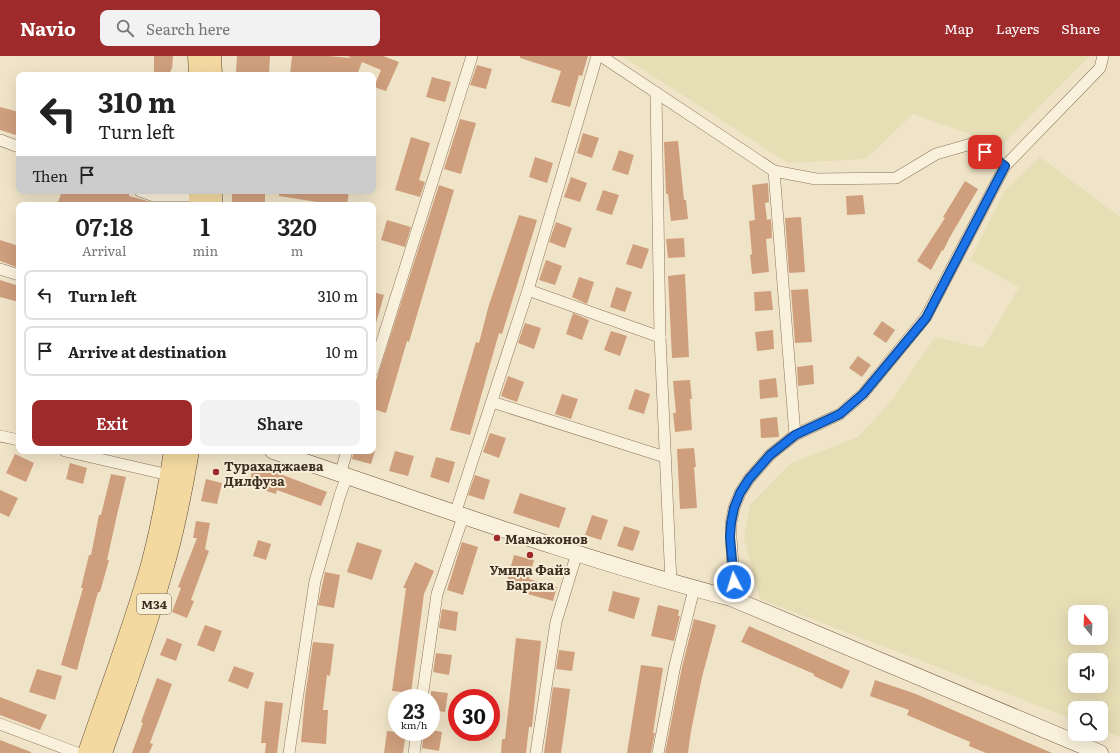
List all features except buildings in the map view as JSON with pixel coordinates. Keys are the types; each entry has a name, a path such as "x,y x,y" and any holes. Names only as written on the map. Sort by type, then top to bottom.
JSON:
{"main road":[{"path":"197,56 198,72"},
{"path":"212,56 213,72"},
{"name":"M34","path":"87,753 150,564 172,454"},
{"name":"M34","path":"103,753 142,641 163,573 177,518 189,454"}],"street":[{"path":"376,360 472,56"},
{"path":"423,689 437,594 492,402 528,290 597,56"},
{"path":"600,56 774,171 816,179 896,178 936,154 971,144 1005,166"},
{"path":"731,598 734,582 730,537 731,523 734,508 740,493 749,479 767,459 795,435 840,414 863,394 926,318 1005,166 1100,68 1103,56"},
{"path":"656,93 660,337 671,583"},
{"path":"0,140 16,146"},
{"path":"774,171 795,435"},
{"path":"148,194 154,196 204,198"},
{"path":"0,269 16,274"},
{"path":"528,290 660,337"},
{"path":"492,402 666,457"},
{"path":"1,438 16,440"},
{"path":"78,454 169,475"},
{"path":"282,454 459,515 577,553 671,583 731,598 1100,753"},
{"path":"289,753 315,581 340,495 347,454"},
{"path":"536,753 556,622 577,553"},
{"path":"658,753 676,665 694,589"},
{"path":"0,724 77,753"},
{"path":"414,753 416,741"}],"shaded area":[{"path":"622,56 1090,56 1002,145 913,114 866,159 788,163"},
{"path":"1040,157 1120,217 1120,737 1108,732 1108,701 1068,701 1068,717 760,599 744,538 750,505 791,463 858,437 892,400 935,337 983,348 1019,287 970,260 1005,190"}],"place":[{"name":"Турахаджаева Дилфуза","path":"216,472"},
{"name":"Мамажонов","path":"497,538"},
{"name":"Умида Файз Барака","path":"530,555"}],"route":[{"path":"734,582 730,537 734,508 740,493 749,479 770,455 795,435 840,414 863,394 926,318 1005,166 985,152"}]}
